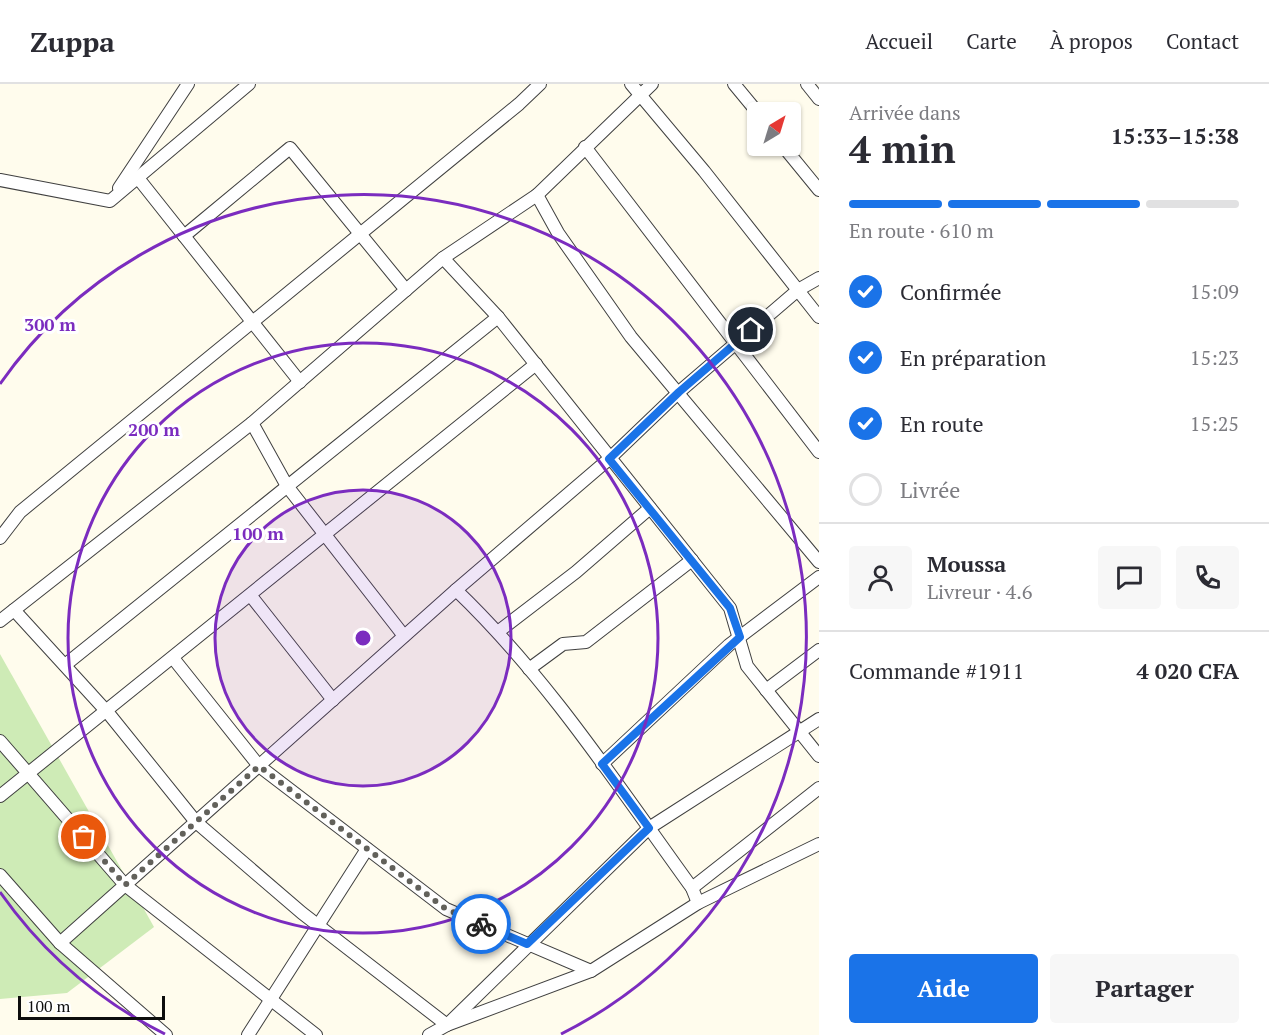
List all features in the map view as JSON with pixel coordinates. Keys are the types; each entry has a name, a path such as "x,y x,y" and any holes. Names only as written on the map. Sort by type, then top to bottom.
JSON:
{"street":[{"path":"110,201 188,84"},
{"path":"110,201 249,84"},
{"path":"0,538 20,512 519,104 540,84"},
{"path":"0,621 252,423 443,258 537,195 585,147 635,88 652,84"},
{"path":"735,84 749,102"},
{"path":"807,84 819,99"},
{"path":"635,88 819,317"},
{"path":"585,147 819,452"},
{"path":"184,236 290,148 406,290"},
{"path":"791,156 819,190"},
{"path":"138,178 300,382"},
{"path":"0,180 110,201"},
{"path":"537,195 558,233 631,336 819,562"},
{"path":"443,258 498,317 730,608 747,666 819,756"},
{"path":"60,943 456,590 609,459 679,392 798,290 819,278"},
{"path":"65,665 498,317"},
{"path":"0,796 326,536 536,364"},
{"path":"252,423 287,486 404,636"},
{"path":"499,631 576,572 650,508"},
{"path":"529,669 564,644 586,642 692,560"},
{"path":"602,764 740,637 819,577"},
{"path":"456,590 499,631 529,669 649,828 692,888 698,903"},
{"path":"251,596 333,700"},
{"path":"15,610 107,711 196,822 318,925 447,1025"},
{"path":"766,690 819,650"},
{"path":"173,658 259,766 446,909 591,971"},
{"path":"447,1025 527,944 649,828 819,719"},
{"path":"0,741 125,885 316,1035"},
{"path":"692,888 819,788"},
{"path":"429,1035 447,1025 591,971 698,903 819,844"},
{"path":"248,1035 368,849"},
{"path":"0,875 60,943 166,1035"}],"green space":[{"path":"0,654 154,927 67,993 0,999"}],"way so far":[{"path":"84,837 125,885 259,766 446,909 481,924"}],"route":[{"path":"481,924 527,944 649,828 602,764 740,637 730,608 609,459 679,392 751,330"}]}
